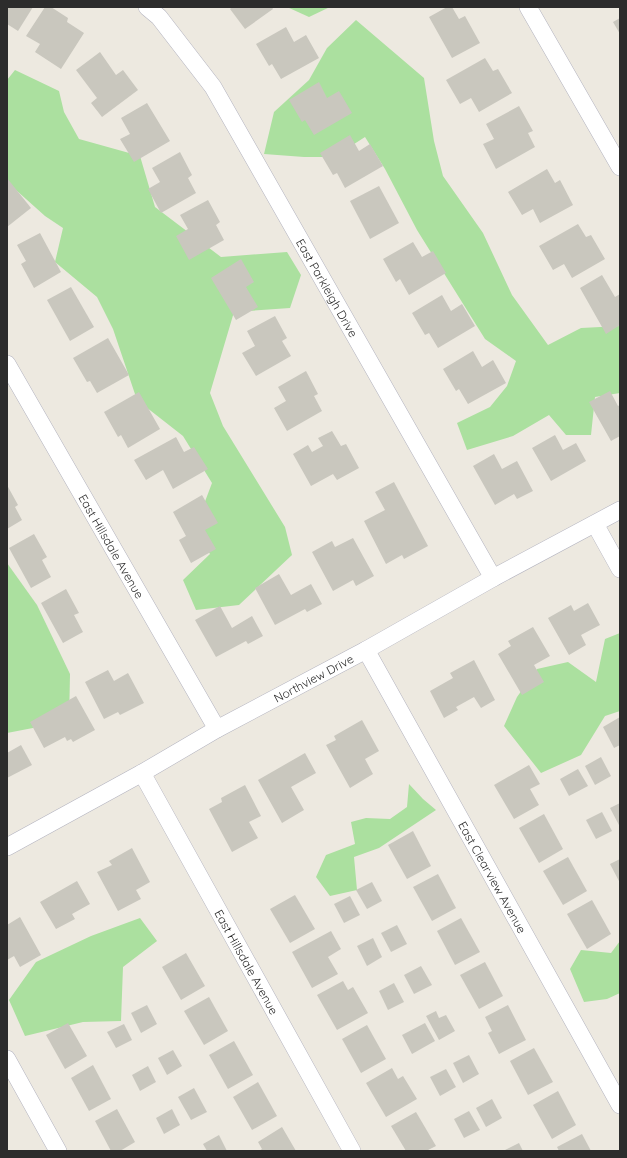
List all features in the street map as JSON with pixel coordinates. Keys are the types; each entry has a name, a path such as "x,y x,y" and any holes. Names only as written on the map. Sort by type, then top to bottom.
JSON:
{"street":[{"name":"East Parkleigh Drive","path":"147,7 159,17 213,87 493,578"},
{"path":"528,7 620,167"},
{"name":"East Hillsdale Avenue","path":"7,364 216,729"},
{"name":"Northview Drive","path":"7,847 142,773 216,729 366,650 493,578 620,510"},
{"path":"595,524 620,569"},
{"name":"East Clearview Avenue","path":"366,650 620,1105"},
{"name":"East Hillsdale Avenue","path":"142,773 352,1151"},
{"path":"7,1059 58,1151"}],"green space":[{"path":"287,7 330,7 309,17"},
{"path":"356,20 424,78 434,141 443,176 483,233 512,295 548,345 581,328 620,326 620,393 595,397 591,435 566,435 549,415 513,436 467,450 457,423 490,407 507,386 516,361 485,339 417,230 385,169 365,137 334,157 304,157 264,154 274,112 309,80 327,48"},
{"path":"15,70 59,91 64,112 79,139 140,156 155,207 221,257 287,252 301,275 290,308 234,312 210,393 223,426 285,527 292,555 239,605 196,610 183,580 210,554 195,528 212,483 183,436 137,400 113,329 97,297 55,262 63,228 45,216 7,182 7,80"},
{"path":"7,563 37,605 70,674 69,721 7,733"},
{"path":"620,633 620,711 605,716 581,755 541,773 504,726 517,697 537,669 568,662 596,682 605,639"},
{"path":"409,784 436,810 379,848 354,857 357,890 330,896 316,877 326,855 355,844 351,822 366,818 390,819 407,807"},
{"path":"140,918 157,941 123,967 121,1021 83,1022 25,1036 9,1000 36,962 91,936"},
{"path":"620,941 620,993 607,999 584,1002 570,969 581,950 611,953"}],"building":[{"path":"7,7 33,7 18,31 7,24"},
{"path":"45,7 51,7 68,18 67,22 84,33 61,69 35,52 40,44 26,36"},
{"path":"232,7 272,7 273,9 245,29 230,9"},
{"path":"447,7 452,7 459,19 465,16 480,43 452,58 429,17"},
{"path":"620,18 620,34 613,22"},
{"path":"286,27 294,42 306,35 319,58 281,79 272,64 269,66 256,44"},
{"path":"100,52 116,75 123,70 138,90 102,117 91,103 97,98 76,70"},
{"path":"485,58 493,71 498,69 512,93 479,112 471,98 460,104 446,80"},
{"path":"319,82 327,98 339,91 352,113 314,135 305,120 302,122 289,100"},
{"path":"147,103 170,141 134,162 120,139 130,134 121,118"},
{"path":"519,106 533,131 528,133 535,147 496,169 483,144 494,139 486,124"},
{"path":"350,135 359,151 370,144 383,166 345,188 337,173 333,175 320,153"},
{"path":"180,152 192,175 188,178 196,193 161,213 148,189 160,182 152,168"},
{"path":"547,169 555,183 560,180 573,205 540,223 533,209 522,215 508,192"},
{"path":"7,178 31,208 7,227"},
{"path":"379,186 399,223 370,239 350,201"},
{"path":"208,200 220,222 216,225 224,240 189,260 176,236 188,229 180,215"},
{"path":"578,224 586,237 591,235 605,259 572,278 564,264 553,270 539,246"},
{"path":"40,233 61,272 34,288 21,264 26,261 17,245"},
{"path":"413,242 422,257 433,251 446,273 409,295 400,279 396,282 383,259"},
{"path":"241,259 254,282 246,287 258,307 236,320 211,278"},
{"path":"602,275 615,297 620,294 620,325 606,334 580,288"},
{"path":"71,287 94,327 70,341 47,300"},
{"path":"442,295 451,311 462,304 475,326 438,348 429,333 425,335 412,313"},
{"path":"275,316 287,338 282,341 291,356 256,376 242,353 255,346 247,331"},
{"path":"108,338 129,375 97,393 90,381 87,382 73,358"},
{"path":"473,351 482,367 493,360 506,383 468,404 459,389 456,391 443,369"},
{"path":"306,371 318,394 314,396 322,411 287,431 274,408 286,401 278,387"},
{"path":"610,391 618,406 620,405 620,436 611,441 589,402"},
{"path":"139,392 160,429 128,448 121,435 118,437 104,412"},
{"path":"332,431 341,446 346,444 359,468 337,480 333,474 311,486 293,454 308,445 312,452 323,446 318,438"},
{"path":"555,435 563,450 576,443 586,461 551,481 532,448"},
{"path":"176,437 184,452 194,447 208,469 173,489 163,470 146,480 134,460"},
{"path":"494,454 502,469 517,461 533,491 517,499 514,494 495,505 473,466"},
{"path":"394,482 428,546 404,559 402,555 386,564 364,521 385,510 375,492"},
{"path":"7,485 18,505 15,507 22,520 7,529"},
{"path":"202,495 218,523 205,530 216,549 191,563 179,540 186,536 173,512"},
{"path":"34,534 47,557 42,560 51,577 31,588 9,548"},
{"path":"353,538 374,576 356,586 353,580 333,591 312,552 332,541 335,547"},
{"path":"279,574 291,595 311,584 322,604 307,612 305,609 275,625 255,588"},
{"path":"66,589 79,613 74,615 83,632 63,643 41,603"},
{"path":"588,603 600,625 581,635 586,645 569,655 548,618 571,605 574,611"},
{"path":"220,606 232,628 252,616 263,636 248,644 246,641 216,657 195,620"},
{"path":"533,627 550,656 534,665 544,682 522,695 498,654 511,646 508,641"},
{"path":"474,660 495,700 481,708 474,697 456,707 458,710 444,718 430,691 453,678 450,673"},
{"path":"108,670 114,681 128,673 144,703 120,715 118,712 104,719 85,682"},
{"path":"76,696 95,730 73,742 71,739 67,741 65,737 44,748 30,722"},
{"path":"620,717 620,745 614,748 603,727"},
{"path":"362,720 379,751 365,759 373,774 350,788 326,745 336,740 334,736"},
{"path":"21,745 32,765 7,778 7,753"},
{"path":"305,753 316,773 291,787 304,810 282,823 258,780"},
{"path":"601,757 611,776 595,785 585,766"},
{"path":"529,765 540,784 530,789 539,805 514,819 494,785"},
{"path":"578,769 588,786 569,796 560,779"},
{"path":"245,785 261,816 249,822 258,838 232,852 209,809 222,802 221,798"},
{"path":"620,803 620,827 610,808"},
{"path":"602,812 612,831 596,839 586,820"},
{"path":"544,814 563,849 539,863 519,828"},
{"path":"413,831 431,866 407,879 388,845"},
{"path":"132,848 150,882 136,890 141,899 118,911 97,872 112,865 109,861"},
{"path":"568,857 587,891 563,905 543,871"},
{"path":"620,859 620,883 610,864"},
{"path":"438,874 456,908 432,921 413,887"},
{"path":"77,881 90,904 72,914 75,919 56,929 40,902"},
{"path":"372,882 382,901 367,909 356,890"},
{"path":"295,895 315,929 290,943 270,909"},
{"path":"350,896 360,915 344,923 334,904"},
{"path":"592,900 611,934 587,949 567,914"},
{"path":"20,917 41,955 20,967 14,956 7,960 7,925"},
{"path":"461,918 480,952 455,965 437,931"},
{"path":"397,925 407,944 391,952 381,933"},
{"path":"331,931 341,949 328,957 338,974 312,988 292,952"},
{"path":"373,938 382,957 367,966 357,946"},
{"path":"186,953 205,986 181,1000 162,967"},
{"path":"485,962 503,996 479,1009 460,975"},
{"path":"421,966 432,985 414,994 404,975"},
{"path":"343,981 348,990 353,987 368,1013 337,1030 317,995"},
{"path":"394,983 404,1002 388,1010 379,991"},
{"path":"209,997 228,1031 204,1045 184,1011"},
{"path":"147,1005 157,1024 141,1033 131,1013"},
{"path":"508,1005 526,1040 499,1054 488,1033 492,1031 485,1017"},
{"path":"436,1011 439,1018 446,1015 455,1031 439,1040 426,1016"},
{"path":"68,1023 87,1056 65,1069 46,1035"},
{"path":"425,1023 435,1041 412,1054 402,1035"},
{"path":"124,1024 132,1040 116,1048 107,1032"},
{"path":"367,1025 386,1059 361,1073 342,1039"},
{"path":"234,1041 253,1075 228,1089 209,1055"},
{"path":"534,1048 553,1082 528,1095 510,1061"},
{"path":"173,1050 182,1066 167,1075 158,1058"},
{"path":"469,1055 479,1074 463,1083 453,1063"},
{"path":"93,1065 111,1099 89,1111 71,1078"},
{"path":"148,1066 156,1082 140,1091 132,1075"},
{"path":"392,1068 398,1079 403,1076 417,1099 386,1117 366,1083"},
{"path":"446,1069 456,1087 440,1096 430,1077"},
{"path":"258,1082 277,1116 252,1130 233,1097"},
{"path":"194,1088 207,1112 191,1120 178,1097"},
{"path":"558,1091 576,1125 552,1139 533,1105"},
{"path":"492,1099 502,1118 486,1127 476,1108"},
{"path":"117,1109 135,1142 120,1151 111,1151 95,1121"},
{"path":"172,1109 180,1125 164,1134 156,1118"},
{"path":"469,1111 480,1130 464,1138 454,1119"},
{"path":"416,1112 436,1146 426,1151 406,1151 391,1126"},
{"path":"282,1127 296,1151 259,1151 262,1149 258,1142"},
{"path":"582,1134 591,1151 559,1151 557,1147"},
{"path":"219,1135 227,1151 207,1151 203,1144"},
{"path":"519,1143 523,1151 503,1151"}]}
